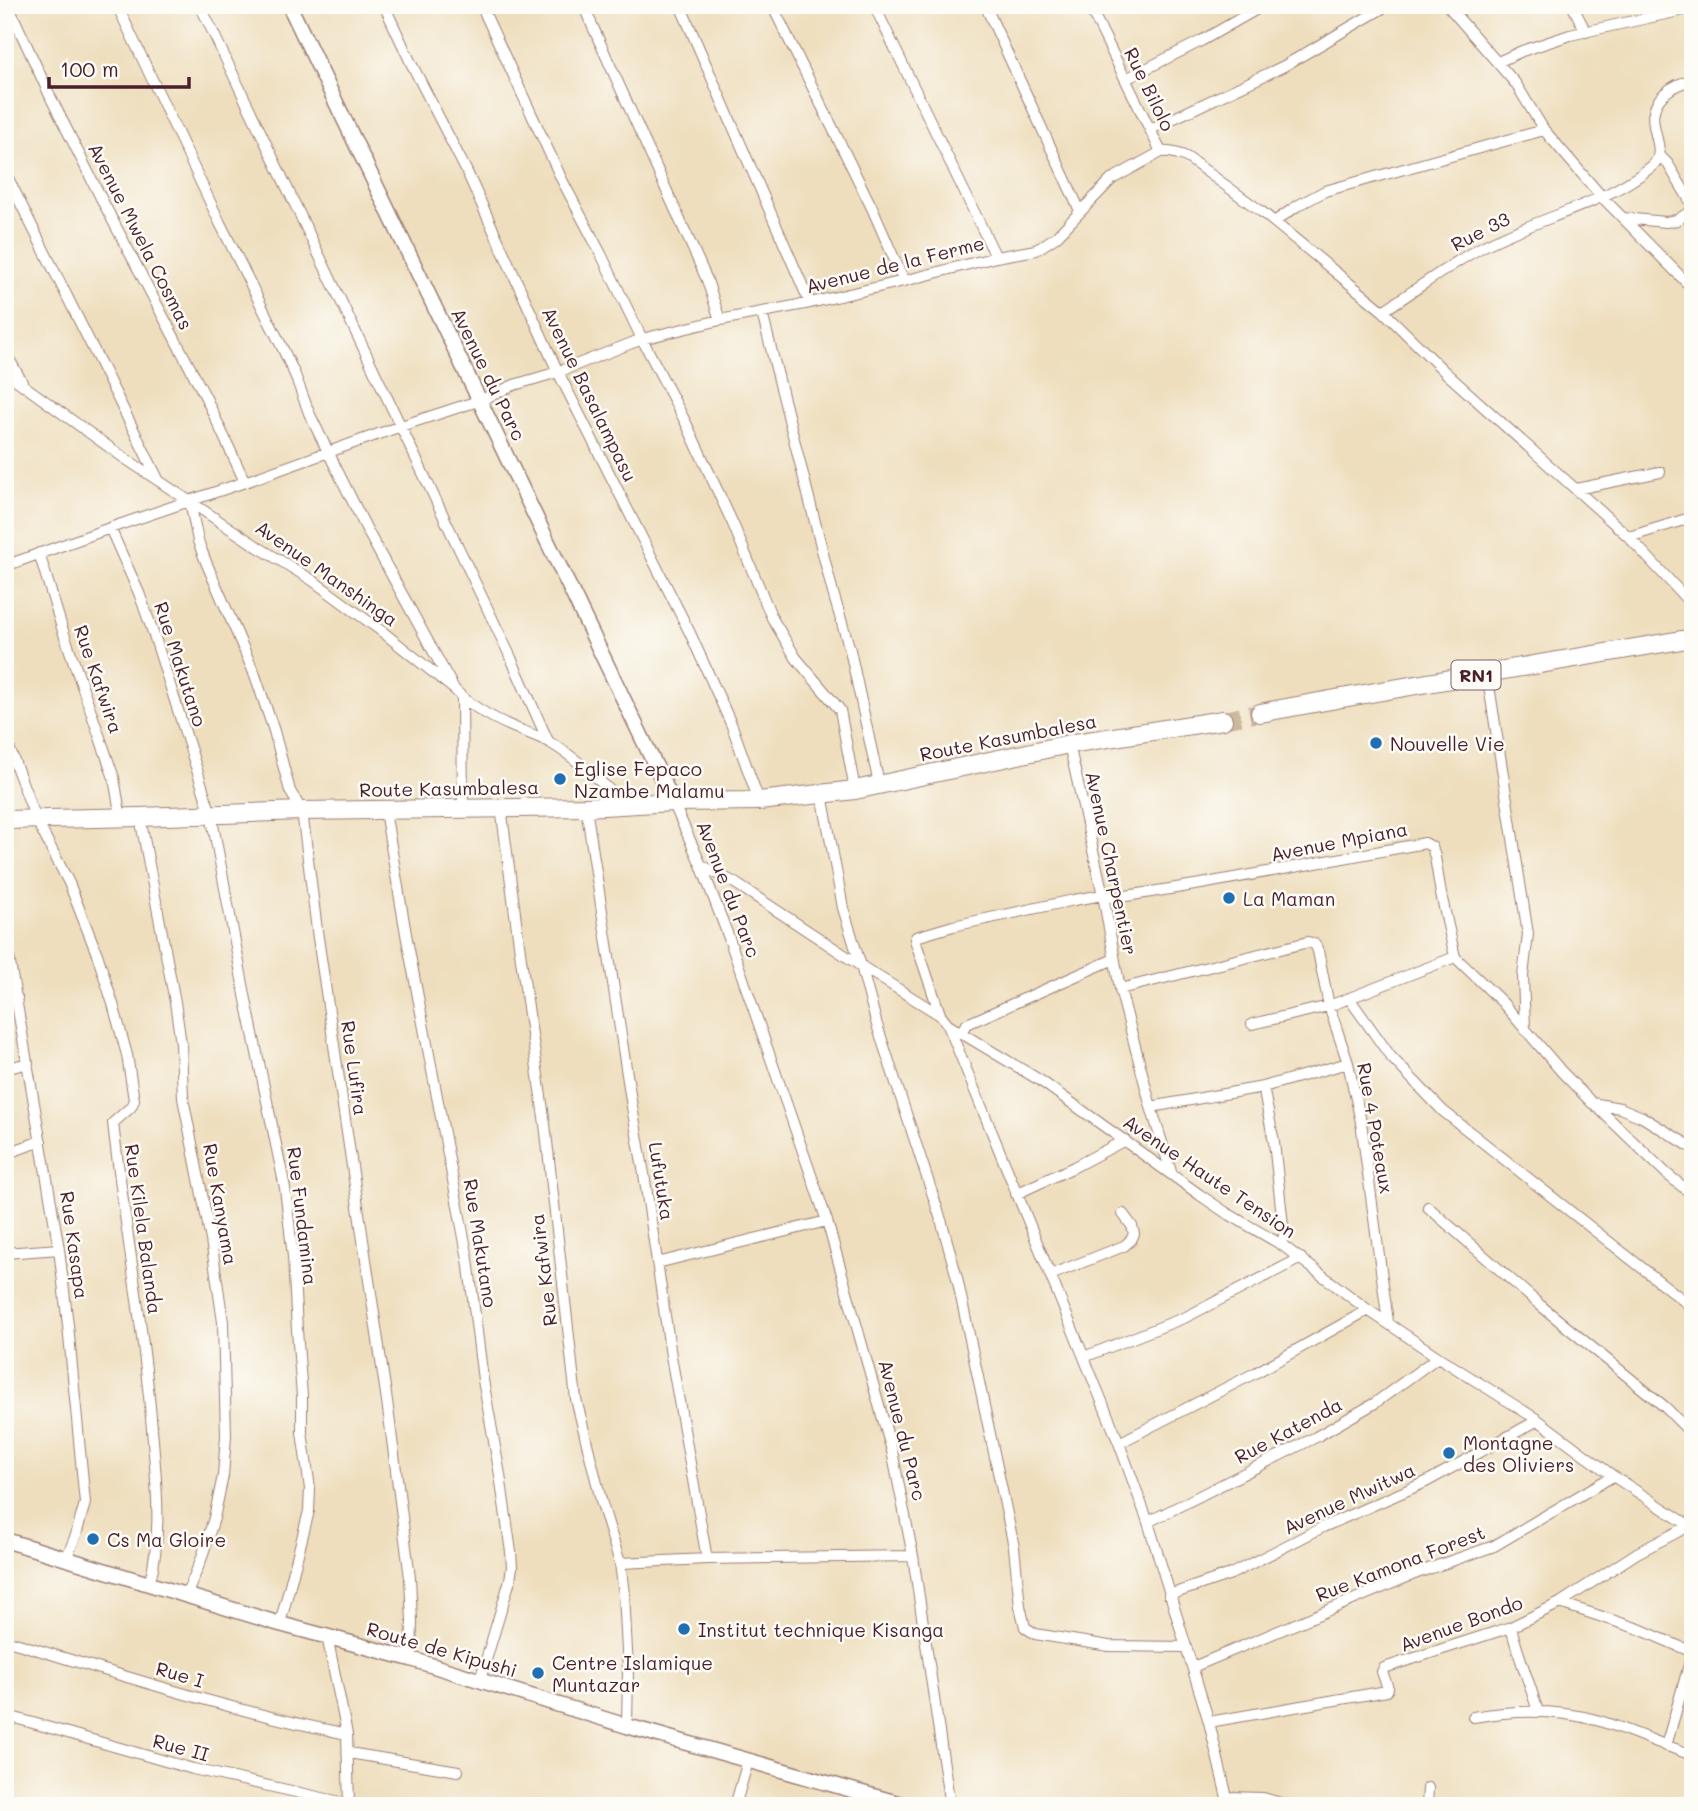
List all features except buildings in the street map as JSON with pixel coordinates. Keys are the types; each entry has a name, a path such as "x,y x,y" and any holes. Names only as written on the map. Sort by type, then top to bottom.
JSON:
{"highway":[{"name":"RN1","path":"1260,713 1693,638"},
{"name":"Route Kasumbalesa","path":"5,820 759,801 855,790 1069,744 1223,720"}],"main road":[{"name":"Avenue du Parc","path":"289,5 673,802"},
{"name":"Route de Kipushi","path":"6,1544 66,1559 279,1624 411,1659 869,1800 908,1806"}],"street":[{"name":"Avenue Mwela Cosmas","path":"9,5 51,98 206,398 245,482"},
{"path":"117,5 220,223 276,334 328,452 374,543 454,689"},
{"path":"200,5 512,658 548,741"},
{"name":"Avenue Basalampasu","path":"384,5 467,172 558,372 695,645 732,726 759,801"},
{"path":"481,5 562,180 687,425 733,524 772,618 796,658 840,710 855,790"},
{"path":"583,5 707,280 720,320"},
{"path":"680,5 810,303"},
{"path":"772,5 866,196 904,281"},
{"path":"874,5 996,257"},
{"path":"985,5 1080,211"},
{"name":"Rue Bilolo","path":"1089,5 1161,152"},
{"path":"1126,79 1264,5"},
{"path":"1151,129 1284,66 1388,5"},
{"path":"1447,5 1498,62 1521,91 1544,130 1602,197 1693,289"},
{"path":"1572,5 1586,32"},
{"path":"1498,62 1570,35 1693,8"},
{"path":"1623,218 1666,222 1677,220 1693,208 1660,155 1654,129 1654,108 1671,87 1693,80"},
{"path":"1274,222 1325,191 1544,130"},
{"name":"Avenue de la Ferme","path":"5,566 481,400 514,385 558,372 642,339 1036,250 1056,237 1112,179 1161,152"},
{"path":"1161,152 1178,153 1188,158 1274,222 1382,311 1446,373 1629,537 1693,606"},
{"name":"Rue 33","path":"1382,311 1483,247 1602,197 1648,169 1657,162 1660,155"},
{"path":"5,172 158,480"},
{"path":"762,313 850,650 879,784"},
{"path":"5,352 23,384"},
{"name":"Avenue Manshinga","path":"5,372 158,480 312,580 384,633 462,698 499,720 548,741 594,775 625,805"},
{"path":"1576,489 1660,472"},
{"name":"Rue Lufira","path":"190,501 202,551 258,684 275,731 290,791 302,811 411,1578 411,1659"},
{"path":"1629,537 1693,517"},
{"name":"Rue Makutano","path":"110,528 151,624 211,814"},
{"name":"Rue Kafwira","path":"38,553 114,778 121,818"},
{"path":"1487,673 1528,933 1523,976 1525,1030"},
{"path":"462,698 463,809"},
{"path":"5,737 36,819"},
{"name":"Avenue Charpentier","path":"1069,744 1103,895 1120,989 1172,1175"},
{"path":"822,794 843,908 957,1278 1014,1547 1025,1627 1035,1634 1109,1646 1186,1647"},
{"name":"Avenue du Parc","path":"673,802 729,938 827,1221 892,1451 913,1556 950,1806"},
{"name":"Rue Kafwira","path":"501,807 545,1124 576,1399 620,1563 626,1632 627,1726"},
{"name":"Lufutuka","path":"586,807 671,1356 708,1559"},
{"name":"Rue Makutano","path":"385,811 405,934 468,1259 483,1380 500,1475 512,1567 480,1680"},
{"name":"Rue Fundamina","path":"211,814 285,1188 293,1257 302,1432 310,1489 309,1511 279,1624"},
{"name":"Rue Kanyama","path":"140,817 175,1002 181,1044 183,1098 211,1240 223,1322 226,1436 223,1476 214,1518 186,1596"},
{"name":"Rue Kilela Balanda","path":"36,819 68,883 97,954 127,1055 134,1100 131,1107 113,1123 150,1393 158,1537 155,1564 149,1584"},
{"name":"Avenue Mpiana","path":"940,1014 916,937 953,926 1103,895 1113,897 1201,884 1425,843 1432,847 1435,857 1455,957"},
{"name":"Avenue Haute Tension","path":"701,865 735,883 940,1014 948,1025 1041,1081 1225,1212 1282,1245 1368,1310 1538,1420 1613,1476 1691,1527"},
{"name":"Rue Kasapa","path":"5,934 59,1249 68,1325 85,1503 66,1559"},
{"name":"Rue 4 Poteaux","path":"1120,989 1308,942 1315,944 1329,1006 1348,1063 1362,1122 1388,1322"},
{"path":"1252,1024 1329,1006 1455,957 1502,1002 1561,1071 1668,1175 1693,1195"},
{"path":"960,1032 967,1024 1114,959"},
{"path":"1349,998 1391,1057 1443,1111 1693,1308"},
{"path":"5,1002 17,999"},
{"path":"948,1025 1119,1443 1148,1522 1209,1721 1228,1801 1263,1798 1292,1806"},
{"path":"5,1069 28,1063"},
{"path":"1151,1107 1263,1087 1348,1063"},
{"path":"1263,1087 1275,1155 1284,1235 1282,1245"},
{"path":"1592,1102 1620,1108 1642,1117 1693,1148"},
{"path":"1016,1194 1125,1140"},
{"path":"5,1154 41,1141"},
{"path":"1428,1207 1540,1305 1664,1407 1693,1435"},
{"path":"1050,1275 1124,1246 1134,1234 1132,1226 1123,1214"},
{"path":"657,1263 827,1221"},
{"path":"5,1253 59,1249"},
{"path":"1084,1357 1186,1317 1301,1258"},
{"path":"1119,1443 1257,1372 1368,1310"},
{"name":"Rue Katenda","path":"1148,1522 1351,1417 1375,1403 1438,1357"},
{"name":"Avenue Mwitwa","path":"1169,1595 1231,1574 1323,1527 1426,1482 1538,1420"},
{"name":"Rue Kamona Forest","path":"1193,1667 1417,1573 1494,1546 1613,1476"},
{"name":"Avenue Bondo","path":"1209,1721 1387,1690 1382,1672 1384,1668 1511,1627 1560,1603 1637,1553 1691,1527"},
{"path":"620,1563 913,1556"},
{"path":"1560,1603 1639,1629 1690,1651 1691,1658 1666,1746"},
{"path":"1511,1627 1538,1712"},
{"path":"327,1636 347,1734 349,1805"},
{"name":"Rue I","path":"5,1640 201,1699 347,1734"},
{"path":"1472,1717 1507,1711 1538,1712 1595,1720 1693,1755"},
{"name":"Rue II","path":"5,1715 194,1769 349,1805"},
{"path":"349,1752 458,1771"},
{"path":"735,1806 748,1761"},
{"path":"1427,1806 1428,1788"}],"tunnel":[{"path":"1223,720 1260,713"}],"place":[{"name":"Nouvelle Vie","path":"1376,743"},
{"name":"Eglise Fepaco Nzambe Malamu","path":"560,779"},
{"name":"La Maman","path":"1229,898"},
{"name":"Montagne des Oliviers","path":"1449,1453"},
{"name":"Cs Ma Gloire","path":"93,1539"},
{"name":"Institut technique Kisanga","path":"684,1629"},
{"name":"Centre Islamique Muntazar","path":"538,1673"}]}
